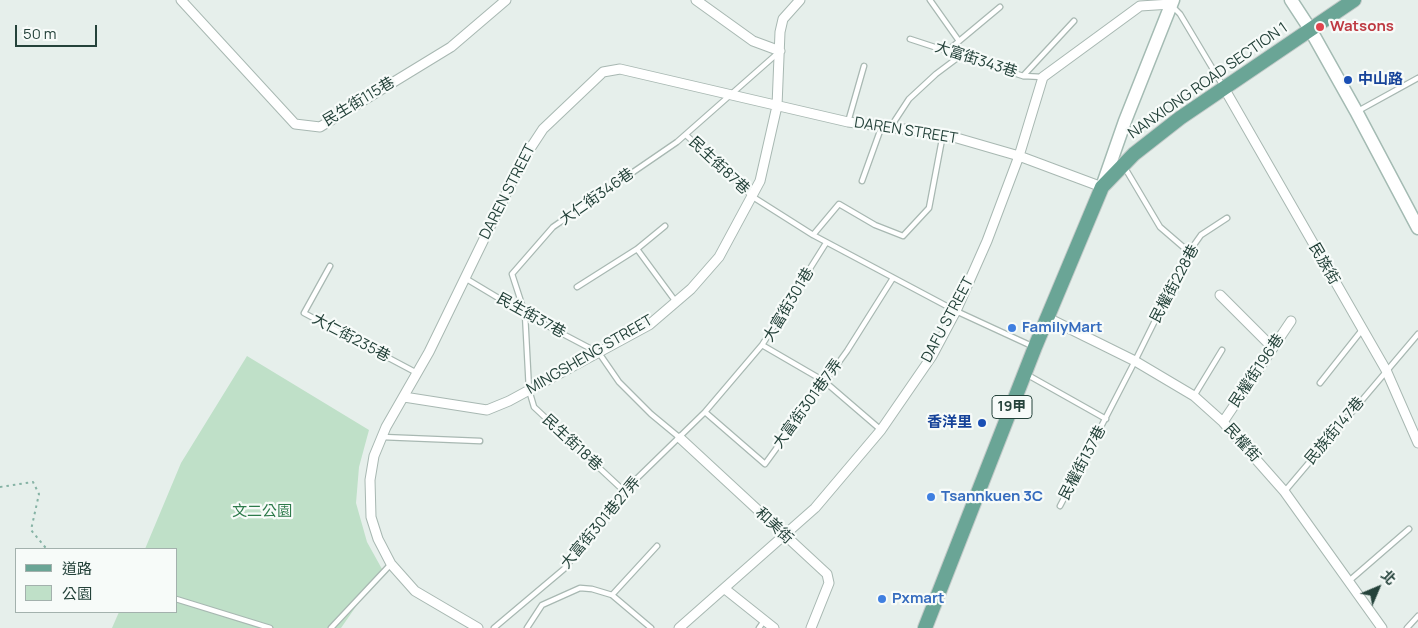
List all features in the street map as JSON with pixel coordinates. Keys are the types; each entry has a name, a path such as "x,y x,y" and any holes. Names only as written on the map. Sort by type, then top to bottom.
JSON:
{"main road":[{"name":"19甲","path":"1310,29 1354,0"},
{"name":"NANXIONG ROAD SECTION 1","path":"925,628 1035,347 1102,187 1123,165 1158,134 1310,29"}],"street":[{"name":"民生街115巷","path":"181,0 295,124 320,127 452,47 506,0"},
{"path":"696,0 753,40 780,51"},
{"name":"MINGSHENG STREET","path":"404,397 487,410 529,390 649,325 691,289 719,257 753,197 765,164 776,106 783,19 800,0"},
{"path":"1291,0 1310,29 1356,111 1418,228"},
{"path":"1043,77 1140,6 1170,1"},
{"path":"1102,187 1170,1"},
{"name":"DAREN STREET","path":"478,628 415,591 391,564 378,539 372,517 370,480 374,456 381,438 418,373 522,161 536,138 604,72 620,69 848,122 943,134 1019,156 1102,187"},
{"name":"DAFU STREET","path":"679,628 785,537 815,508 882,430 932,356 956,311 987,241 1019,156 1043,77"},
{"name":"民族街","path":"1224,88 1386,370 1418,443"},
{"path":"1220,295 1273,348"},
{"name":"民權街","path":"1048,318 1136,361 1194,396 1223,422 1284,491 1382,628"},
{"name":"民權街196巷","path":"1223,422 1291,321"},
{"name":"和美街","path":"680,438 826,574 828,584 812,628"},
{"path":"726,589 762,624 774,628"}],"lane":[{"path":"930,0 959,41"},
{"path":"1170,1 1180,14 1224,88"},
{"path":"946,52 1000,7"},
{"path":"1023,76 1074,21"},
{"name":"大富街343巷","path":"910,39 1023,76 1043,77"},
{"name":"大仁街346巷","path":"529,390 525,314 512,274 553,227 686,135 780,51"},
{"path":"862,181 880,131 890,128 909,100 936,74 960,56"},
{"path":"848,122 864,66"},
{"path":"1356,111 1418,78"},
{"path":"813,234 839,204 875,226 903,236 929,208 943,134"},
{"name":"民生街87巷","path":"686,135 753,197"},
{"path":"1123,165 1160,226 1189,252"},
{"path":"753,197 826,243 956,311 1035,347"},
{"name":"民權街228巷","path":"1136,361 1189,252 1201,235 1227,218"},
{"path":"578,287 637,250 665,226"},
{"name":"大富街301巷","path":"826,243 762,345 824,381 882,430"},
{"path":"637,250 676,302"},
{"name":"大仁街235巷","path":"330,266 304,314 418,373"},
{"name":"民生街37巷","path":"464,278 525,314 599,353"},
{"name":"大富街301巷7弄","path":"706,412 765,464 847,351 893,278"},
{"path":"1320,383 1362,330"},
{"name":"民族街147巷","path":"1284,491 1418,334"},
{"name":"大富街301巷27弄","path":"494,628 564,569 624,491 706,412 762,345"},
{"path":"1194,396 1222,350"},
{"path":"599,353 620,382 651,414 680,438"},
{"name":"民權街137巷","path":"1060,506 1136,361"},
{"name":"民權街137巷","path":"1025,373 1106,419"},
{"name":"民生街18巷","path":"529,390 534,407 624,491"},
{"path":"381,438 480,441"},
{"path":"1349,582 1409,529"},
{"path":"612,595 657,546"},
{"path":"331,628 391,564"},
{"path":"527,628 542,605 565,593 580,588 592,589 612,595 651,628"},
{"path":"178,600 270,628"},
{"path":"1407,628 1418,616"}],"path":[{"path":"0,486 33,482 39,494 31,530 48,548"}],"green space":[{"name":"文二公園","path":"247,356 369,430 359,467 356,503 367,542 382,569 341,628 112,628 119,613 178,613 178,548 145,548 181,463"}],"place":[{"name":"Watsons","path":"1320,27"},
{"name":"中山路","path":"1348,80"},
{"name":"FamilyMart","path":"1012,328"},
{"name":"香洋里","path":"982,423"},
{"name":"Tsannkuen 3C","path":"931,497"},
{"name":"Pxmart","path":"882,599"}]}
